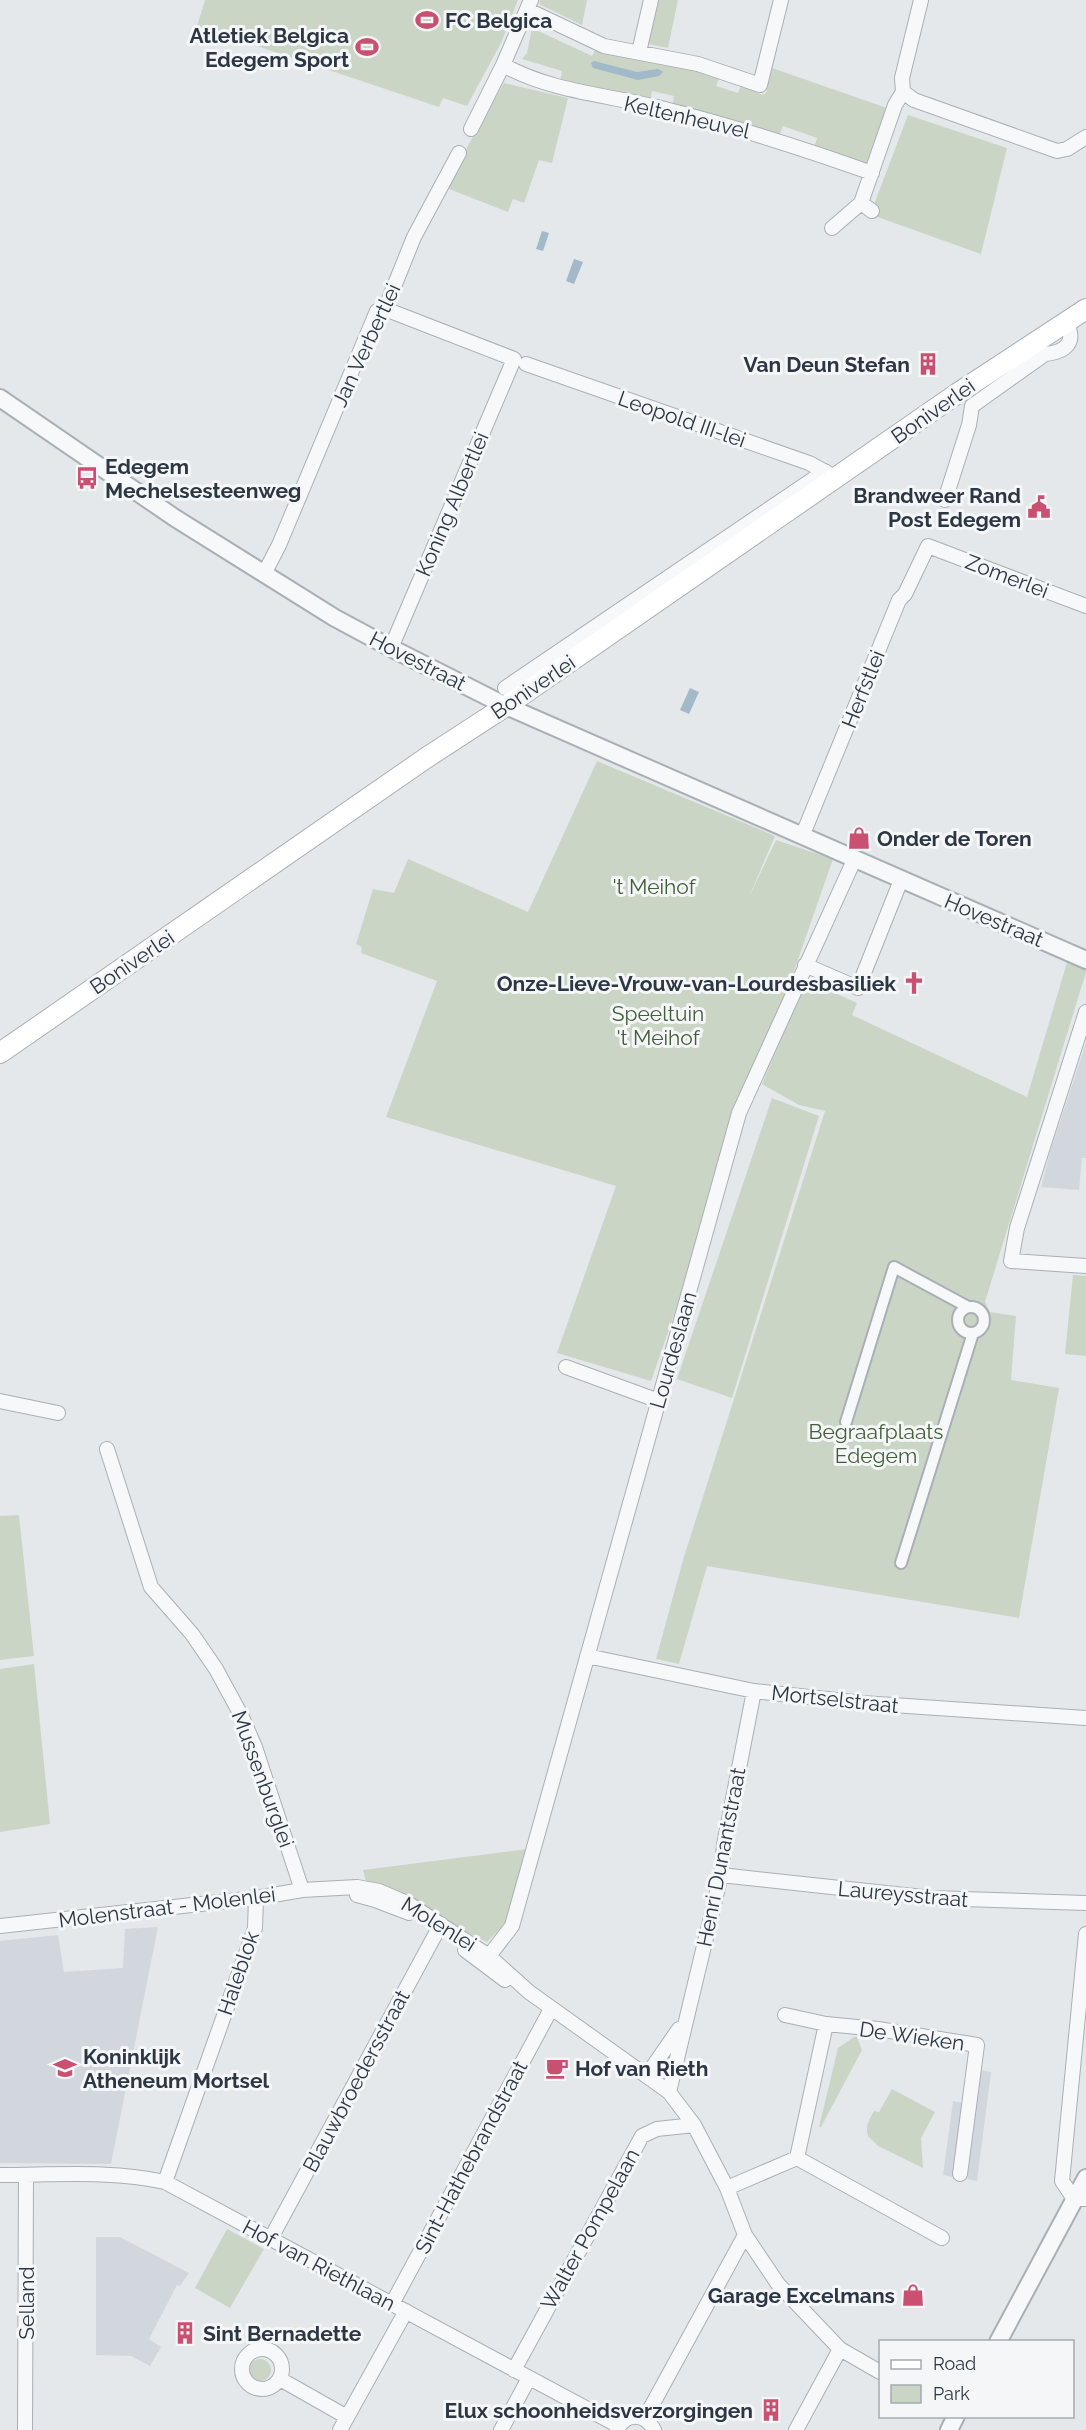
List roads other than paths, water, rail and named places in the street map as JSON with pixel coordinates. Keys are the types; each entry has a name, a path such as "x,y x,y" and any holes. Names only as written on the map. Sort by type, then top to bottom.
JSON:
{"main road":[{"name":"Boniverlei","path":"0,1053 435,751 505,697 831,475 965,400 1086,309"}],"street":[{"path":"639,52 651,0"},
{"path":"471,129 530,5 604,46 698,64 760,85 781,0"},
{"path":"832,228 866,207 872,173 895,105 903,92 902,78 921,0"},
{"name":"Keltenheuvel","path":"503,65 526,78 734,126 872,173"},
{"path":"903,92 914,100 1057,151 1067,149 1086,137"},
{"name":"Jan Verbertlei","path":"264,574 279,546 377,311 385,309 414,237 459,153"},
{"name":"Leopold III-lei","path":"385,309 520,362 831,475"},
{"name":"Koning Albertlei","path":"391,648 520,362"},
{"name":"Hovestraat","path":"0,398 175,518 335,618 391,648 505,697 901,880 1086,960"},
{"path":"945,500 969,425 965,400"},
{"name":"Zomerlei","path":"928,546 1086,606"},
{"name":"Herfstlei","path":"803,834 899,600 905,594 928,546"},
{"name":"Lourdeslaan","path":"489,1956 512,1926 739,1113 855,858"},
{"path":"806,965 858,988 901,880"},
{"path":"1086,1012 1017,1228 1011,1261 1086,1266"},
{"path":"846,1422 894,1267 968,1307 977,1308 984,1318 983,1327 973,1334 901,1563"},
{"path":"968,1307 961,1312 958,1321 961,1329 973,1334"},
{"path":"566,1367 659,1401"},
{"path":"0,1401 58,1413"},
{"name":"Mussenburglei","path":"107,1449 151,1587 192,1634 216,1669 241,1715 255,1747 302,1890"},
{"name":"Mortselstraat","path":"587,1656 754,1691 863,1703 1086,1718"},
{"name":"Henri Dunantstraat","path":"669,2092 721,1875 724,1845 754,1691"},
{"name":"Laureysstraat","path":"721,1875 932,1898 1086,1904"},
{"name":"Molenstraat - Molenlei","path":"0,1926 256,1898 302,1890 334,1889 405,1910 439,1927"},
{"name":"Haleblok","path":"165,2182 255,1928 256,1898"},
{"path":"439,1927 501,1978 529,1992 669,2092 694,2125 727,2188 746,2235 760,2261 778,2284 840,2349 879,2371"},
{"name":"Molenlei","path":"439,1927 489,1956 529,1992"},
{"name":"Blauwbroedersstraat","path":"271,2238 439,1927"},
{"path":"1080,2199 1062,2181 1086,1934"},
{"name":"Sint-Hathebrandstraat","path":"392,2304 551,2009"},
{"name":"De Wieken","path":"785,2015 826,2024 977,2045 960,2174"},
{"name":"Henri Dunantstraat","path":"647,2075 684,2023"},
{"path":"797,2158 826,2024"},
{"name":"Walter Pompelaan","path":"514,2370 642,2136 657,2129 694,2125"},
{"path":"727,2188 797,2158"},
{"path":"797,2158 942,2238"},
{"name":"Hof van Riethlaan","path":"0,2175 112,2175 165,2182 618,2428 627,2418 639,2416 645,2418"},
{"name":"Selland","path":"25,2430 26,2175"},
{"path":"999,2340 1080,2199 1086,2178"},
{"path":"654,2430 645,2418 746,2235"},
{"path":"340,2430 406,2312"},
{"path":"796,2430 840,2349"},
{"path":"501,2430 529,2378"},
{"path":"280,2379 347,2416"}],"water":[{"path":"594,61 637,72 658,69 663,72 659,76 638,80 593,68 591,63"},
{"path":"542,231 549,233 543,251 536,249"},
{"path":"574,259 583,262 574,284 566,281"},
{"path":"690,688 699,692 689,714 680,710"}],"place":[{"name":"FC Belgica","path":"427,20"},
{"name":"Atletiek Belgica Edegem Sport","path":"367,47"},
{"name":"Van Deun Stefan","path":"928,364"},
{"name":"Edegem Mechelsesteenweg","path":"87,478"},
{"name":"Brandweer Rand Post Edegem","path":"1039,507"},
{"name":"Onder de Toren","path":"859,838"},
{"name":"Onze-Lieve-Vrouw-van-Lourdesbasiliek","path":"914,983"},
{"name":"Koninklijk Atheneum Mortsel","path":"65,2068"},
{"name":"Hof van Rieth","path":"557,2068"},
{"name":"Garage Excelmans","path":"913,2295"},
{"name":"Sint Bernadette","path":"185,2333"},
{"name":"Elux schoonheidsverzorgingen","path":"771,2410"}],"park label":[{"name":"'t Meihof","path":"654,886"},
{"name":"Speeltuin 't Meihof","path":"658,1025"},
{"name":"Begraafplaats Edegem","path":"876,1443"}]}
